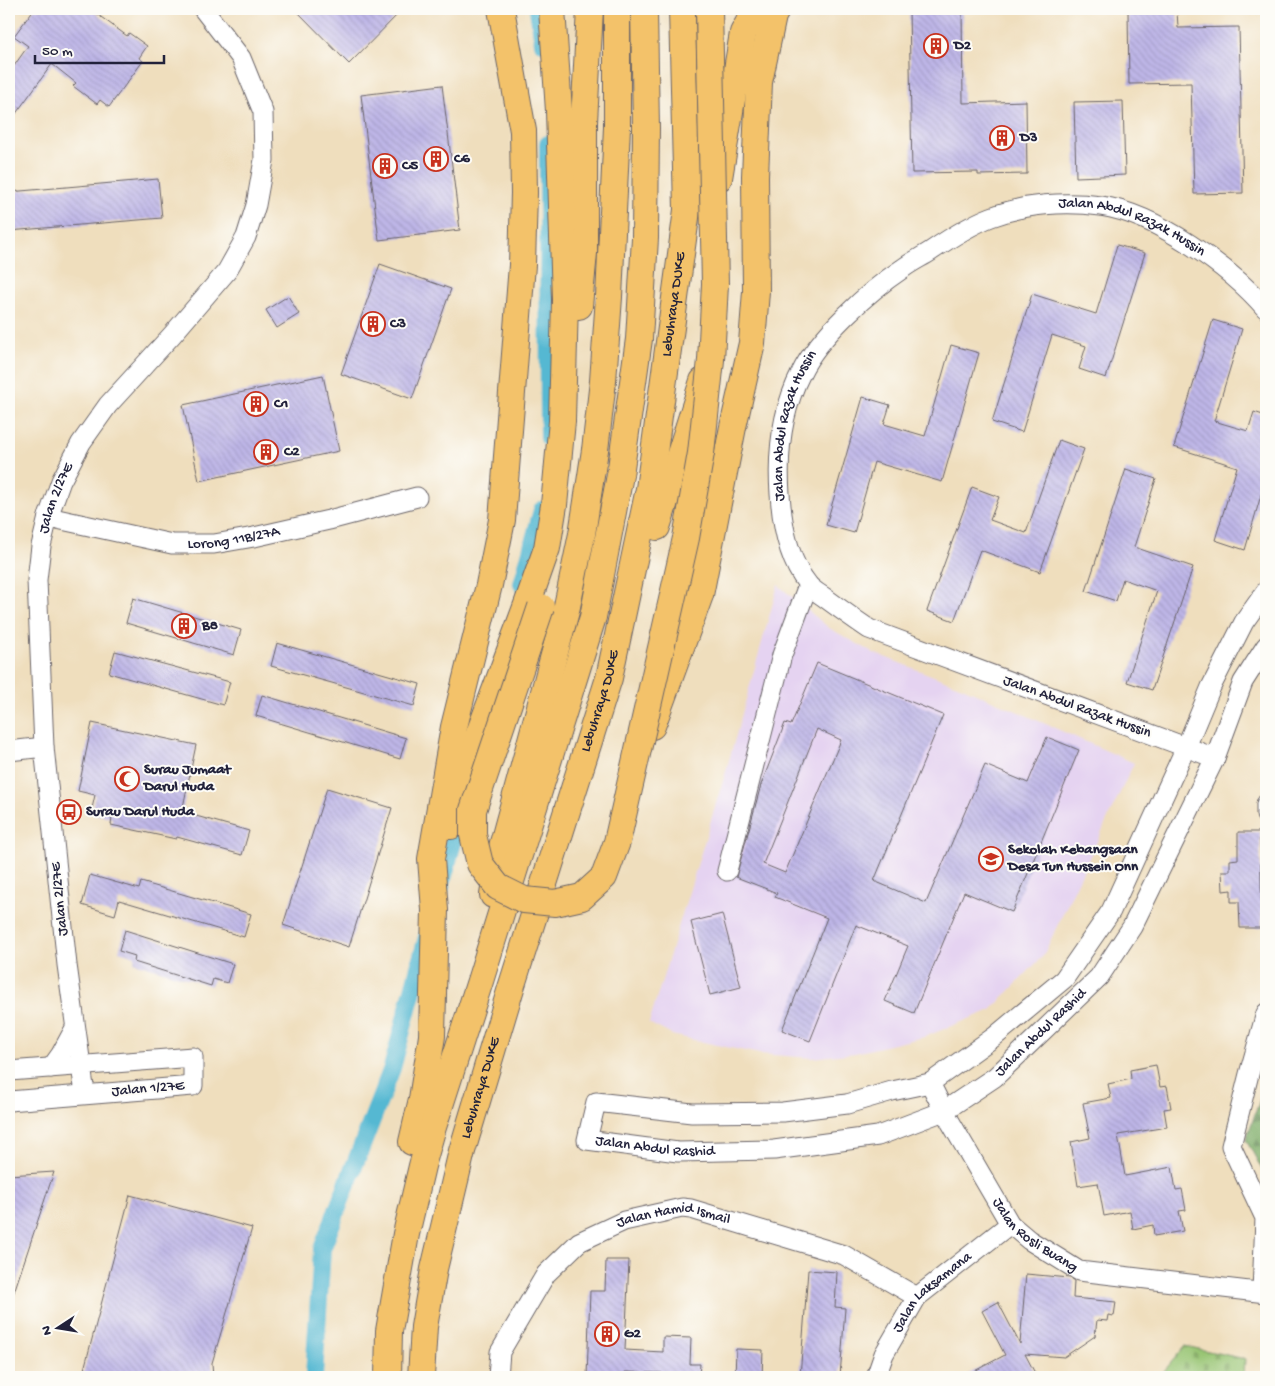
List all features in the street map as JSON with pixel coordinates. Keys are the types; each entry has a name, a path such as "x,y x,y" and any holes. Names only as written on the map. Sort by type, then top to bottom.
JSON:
{"highway":[{"path":"389,1330 393,1230 422,1099 432,1036 435,910 431,859 454,727 489,585 502,520 522,265 524,193 522,131 501,9"},
{"path":"590,9 584,122 584,254 578,324 576,410 572,464 563,522 551,577 474,810 473,835 480,864 498,887 524,900 555,903 582,897 604,877 617,842 686,538 701,453 711,360 714,284 709,9"},
{"path":"602,9 604,127 613,200"},
{"path":"480,981 499,858 566,611 582,534 595,450 603,380 618,128 617,9"},
{"name":"Lebuhraya DUKE","path":"388,1373 389,1330 406,1234 422,1166 593,617 620,476 639,339 645,238 644,9"},
{"name":"Lebuhraya DUKE","path":"421,1377 424,1327 434,1268 462,1151 511,988 609,678 650,489 687,210 682,9"},
{"path":"714,9 718,184"},
{"path":"609,678 704,377 718,184 743,33 756,9"},
{"path":"630,786 700,595 752,343 756,291 755,176 759,82 773,16 778,9"},
{"path":"435,910 443,861 454,814 474,747 546,548 554,505 562,421 565,300 554,17"},
{"path":"554,17 575,253 578,324"}],"street":[{"name":"Jalan 2/27E","path":"85,1094 75,1028 44,747 37,580 41,546 48,517 61,480 81,443 108,405 227,271 246,237 256,205 264,160 263,112 241,58 203,9"},
{"name":"Jalan Abdul Razak Hussin","path":"1215,758 869,629 808,585 794,561 781,504 780,452 783,425 790,397 801,371 817,347 858,304 902,268 944,241 990,217 1005,212 1048,204 1101,206 1121,210 1140,217 1159,226 1211,260 1238,281 1266,309"},
{"name":"Lorong 11B/27A","path":"48,517 172,544 214,544 329,520 417,497"},
{"path":"727,871 782,655 808,585"},
{"name":"Jalan Abdul Rashid","path":"1266,591 1244,622 1211,686 1186,747 1111,911 1064,979 994,1037 930,1083 892,1091 847,1104 783,1112 692,1113 596,1102 587,1140 678,1152 774,1150 878,1136 944,1111 995,1077 1099,977 1132,927 1215,758 1243,682 1266,646"},
{"path":"9,751 44,747"},
{"path":"1266,804 1266,815"},
{"path":"1264,1293 1265,1218 1231,1146 1266,1013"},
{"path":"51,1068 75,1028 91,1052 106,1064"},
{"name":"Jalan 1/27E","path":"9,1071 194,1057 193,1086 9,1100"},
{"name":"Jalan Rosli Buang","path":"930,1083 944,1111 1010,1224 1029,1240 1079,1271 1264,1293"},
{"name":"Jalan Hamid Ismail","path":"498,1377 500,1352 546,1274 579,1242 624,1222 682,1208 691,1209 844,1255 918,1297"},
{"name":"Jalan Laksamana","path":"876,1377 884,1354 918,1297 1010,1224"}],"shaded area":[{"path":"778,585 829,628 874,653 962,687 1134,763 1043,956 991,1010 924,1037 855,1053 813,1058 760,1054 726,1047 672,1035 649,1023 726,771"}],"green space":[{"path":"1266,1082 1266,1177 1246,1140"},
{"path":"1185,1346 1245,1359 1244,1377 1159,1377"}],"building":[{"path":"34,9 90,9 127,36 129,33 147,46 139,58 143,61 109,107 100,100 97,104 73,86 76,83 52,64 9,123 9,73 28,46 14,36"},
{"path":"295,9 403,9 349,64"},
{"path":"962,9 963,103 1026,101 1027,174 978,175 978,172 912,173 909,10"},
{"path":"1177,10 1178,28 1239,27 1243,193 1194,194 1191,83 1129,84 1128,11"},
{"path":"442,85 460,230 379,240 361,95"},
{"path":"1123,101 1125,175 1076,177 1074,102"},
{"path":"158,179 162,218 9,231 9,192"},
{"path":"1117,245 1145,253 1106,378 1079,369 1086,346 1052,335 1022,432 992,422 1032,294 1096,314"},
{"path":"380,264 451,289 412,399 341,374"},
{"path":"288,296 299,314 277,328 266,310"},
{"path":"1213,320 1242,329 1214,421 1248,431 1254,412 1266,416 1266,478 1245,550 1215,540 1237,467 1174,447"},
{"path":"951,345 979,353 942,482 874,462 854,533 826,525 863,397 890,405 884,424 925,436"},
{"path":"323,375 339,451 199,481 183,405"},
{"path":"1059,440 1084,449 1040,572 980,550 954,621 927,611 972,487 999,497 990,520 1026,533"},
{"path":"1126,469 1156,479 1134,547 1193,567 1152,690 1127,682 1157,591 1123,579 1116,601 1086,591"},
{"name":"B8","path":"133,598 241,630 234,655 126,623"},
{"path":"277,643 420,684 414,706 271,666"},
{"path":"115,651 230,682 223,705 109,673"},
{"path":"817,663 943,715 874,881 926,903 985,765 1028,783 1047,737 1079,750 1012,912 964,892 914,1013 885,1001 908,946 856,925 810,1041 782,1030 827,918 775,897 777,893 736,877 761,785 785,723 791,725","holes":["817,729 841,740 785,873 763,864"]},
{"path":"262,695 406,738 400,759 256,716"},
{"path":"92,723 196,745 182,812 249,831 242,855 177,837 176,839 111,825 112,818 91,813 95,795 78,791"},
{"path":"327,788 392,808 349,947 283,925"},
{"path":"1238,832 1260,832 1262,928 1240,928 1239,902 1231,902 1231,890 1223,891 1222,871 1230,871 1230,860 1238,859"},
{"path":"90,875 139,889 141,882 251,914 244,937 119,900 115,915 82,905"},
{"path":"722,914 741,987 710,995 691,922"},
{"path":"125,930 233,964 227,983 213,979 211,986 134,962 135,956 119,951"},
{"path":"1156,1065 1160,1087 1167,1086 1171,1108 1164,1109 1167,1127 1118,1135 1125,1176 1172,1167 1176,1190 1182,1189 1186,1210 1179,1211 1183,1231 1154,1236 1153,1225 1133,1229 1130,1211 1104,1216 1098,1183 1078,1186 1071,1142 1090,1138 1083,1103 1111,1098 1108,1084 1131,1079 1130,1070"},
{"path":"54,1172 11,1301 9,1301 9,1175"},
{"path":"130,1195 252,1228 212,1363 213,1377 82,1377"},
{"name":"G2","path":"606,1260 629,1260 625,1350 663,1352 663,1337 691,1338 690,1364 700,1364 699,1377 661,1377 662,1373 625,1372 624,1377 587,1377 590,1291 605,1291"},
{"path":"808,1270 837,1272 835,1307 845,1308 840,1377 800,1377"},
{"path":"1026,1274 1070,1278 1074,1281 1073,1298 1116,1302 1114,1316 1108,1315 1107,1321 1097,1320 1095,1336 1064,1357 1025,1354 1037,1377 963,1377 1005,1355 982,1311 998,1302 1020,1344"},
{"path":"736,1349 763,1350 762,1377 735,1377"}],"waterway":[{"path":"538,9 543,43"},
{"path":"548,144 549,438"},
{"path":"522,584 542,510"},
{"path":"439,893 460,817"},
{"path":"314,1377 322,1249 392,1068 427,937"}],"place":[{"name":"D2","path":"936,46"},
{"name":"D3","path":"1002,138"},
{"name":"C6","path":"436,159"},
{"name":"C5","path":"385,166"},
{"name":"C3","path":"373,324"},
{"name":"C1","path":"256,404"},
{"name":"C2","path":"266,452"},
{"name":"B8","path":"184,626"},
{"name":"Surau Jumaat Darul Huda","path":"127,779"},
{"name":"Surau Darul Huda","path":"69,812"},
{"name":"Sekolah Kebangsaan Desa Tun Hussein Onn","path":"991,859"},
{"name":"G2","path":"607,1334"}]}
